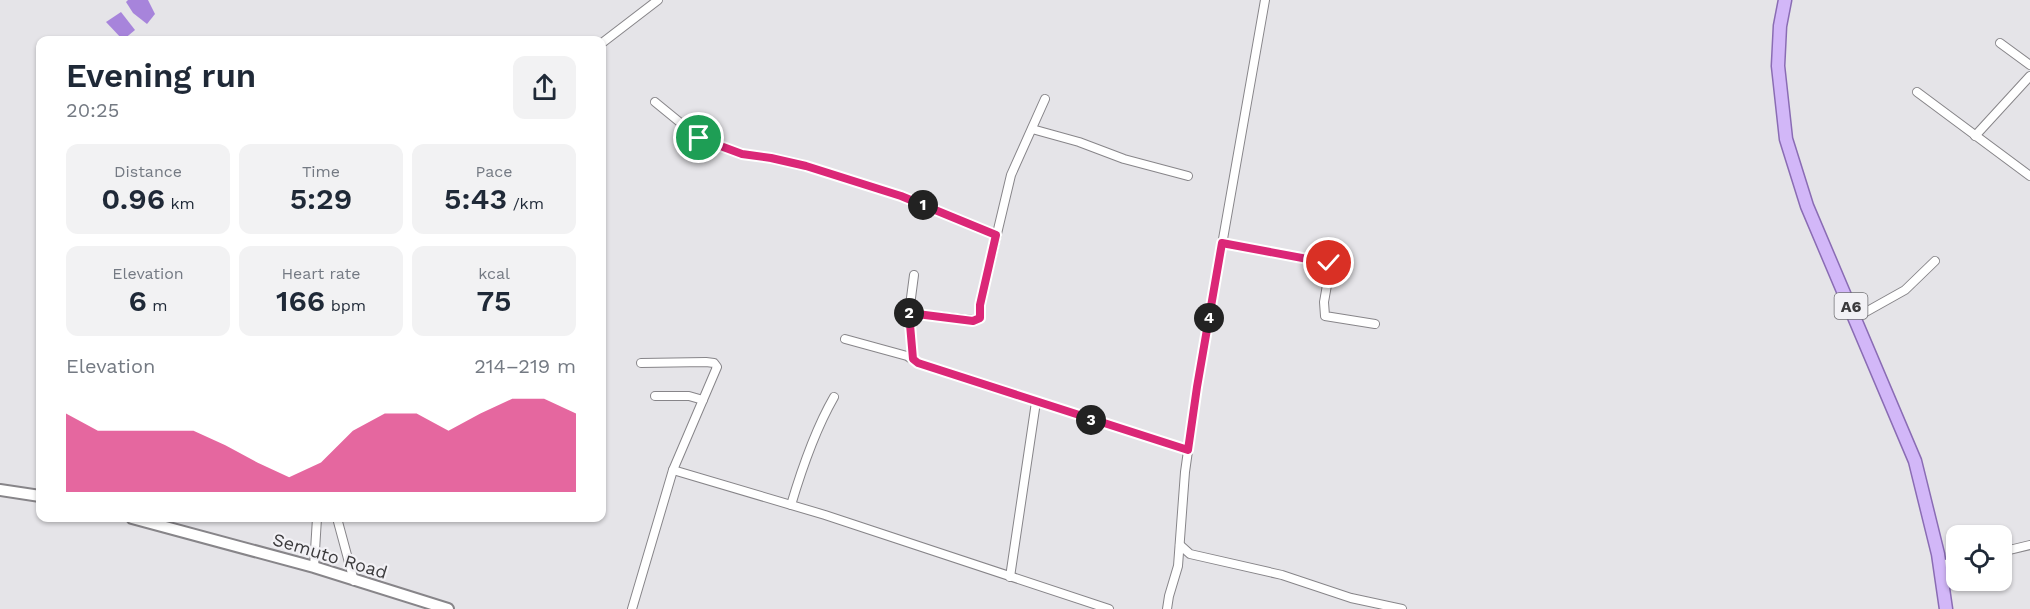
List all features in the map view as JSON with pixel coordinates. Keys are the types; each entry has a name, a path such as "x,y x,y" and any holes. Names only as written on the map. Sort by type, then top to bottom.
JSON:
{"main road":[{"name":"A6","path":"1785,0 1780,26 1778,66 1785,139 1807,206 1915,461 1940,565 1946,609"},
{"path":"0,490 36,495"},
{"name":"Semuto Road","path":"147,522 314,567 448,609"}],"street":[{"path":"606,40 658,0"},
{"path":"1167,609 1180,545 1188,450 1197,387 1265,0"},
{"path":"2000,43 2030,65"},
{"path":"1975,136 2030,76"},
{"path":"1917,92 2030,176"},
{"path":"909,313 973,321 980,318 980,305 1011,175 1044,99"},
{"path":"655,102 699,138 742,154 806,166 901,196 996,235"},
{"path":"1032,129 1079,142 1124,159 1188,176"},
{"path":"1222,243 1329,263 1324,302 1325,316 1375,324"},
{"path":"1856,318 1905,290 1935,261"},
{"path":"913,359 909,313 914,275"},
{"path":"845,339 913,359 918,363 1188,450"},
{"path":"632,609 673,470 717,367 714,363 641,363"},
{"path":"655,396 689,396 704,400"},
{"path":"791,505 800,476 834,397"},
{"path":"1010,577 1036,402"},
{"path":"673,470 791,505 1110,609"},
{"path":"314,567 317,522"},
{"path":"339,522 354,580"},
{"path":"1180,545 1190,554 1282,574 1351,598 1402,609"},
{"path":"2012,549 2030,545"},
{"path":"1940,565 1946,564"}],"shaded area":[{"path":"128,0 148,0 155,14 147,24 133,13 126,2"},
{"path":"121,12 135,30 128,36 119,36 106,22"}],"route":[{"path":"699,138 742,154 806,166 901,196 996,235 980,305 980,318 973,321 909,313 913,359 918,363 1188,450 1222,243 1329,263"}]}
